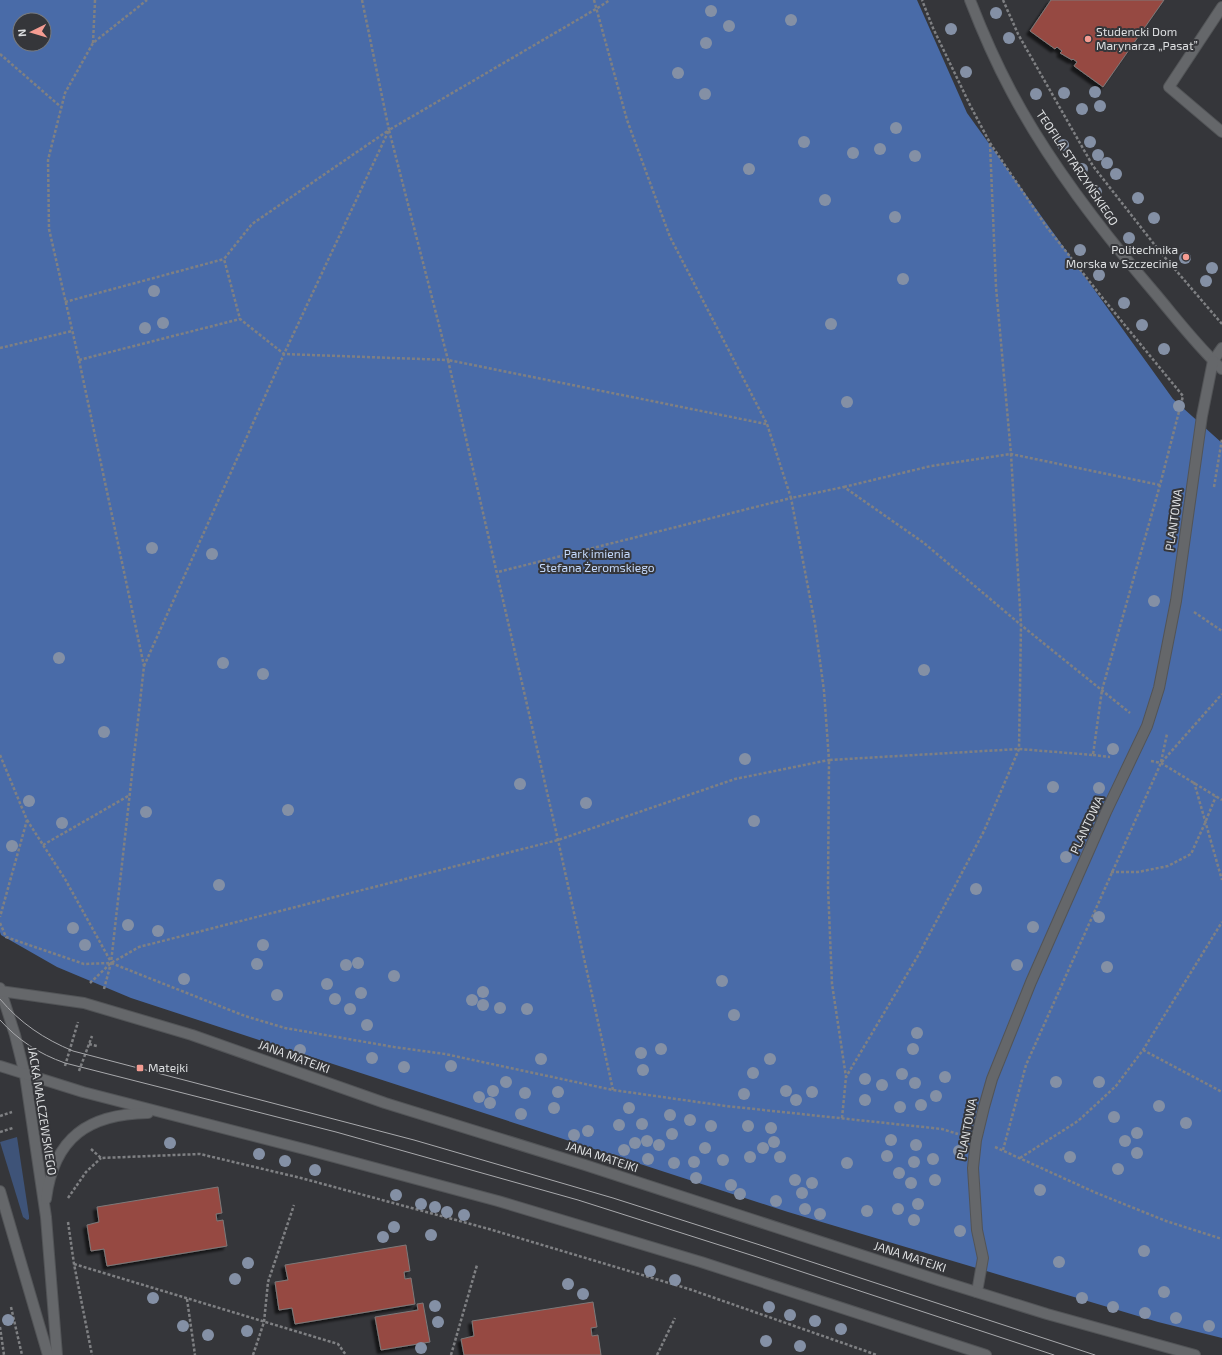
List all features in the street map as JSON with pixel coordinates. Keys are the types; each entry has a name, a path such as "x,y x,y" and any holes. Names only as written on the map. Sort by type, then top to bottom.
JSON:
{"street":[{"name":"TEOFILA STARZYŃSKIEGO","path":"970,0 990,50 1011,92 1035,133 1064,177 1107,235 1144,280 1213,361 1222,369"},
{"path":"1222,7 1169,87 1222,132"},
{"path":"1213,361 1222,348"},
{"name":"PLANTOWA","path":"977,1292 983,1258 977,1230 974,1198 973,1168 976,1140 992,1079 1031,982 1106,812 1147,726 1159,688 1176,601 1201,423 1213,361"},
{"name":"JACKA MALCZEWSKIEGO","path":"0,990 15,1035 25,1075 46,1217 57,1355"},
{"name":"JANA MATEJKI","path":"0,990 84,1004 192,1035 370,1099 608,1172 977,1292 1084,1325 1195,1355"},
{"path":"0,1066 25,1075 167,1114 498,1201 701,1262 986,1355"},
{"name":"JACKA MALCZEWSKIEGO","path":"46,1217 46,1200 50,1176 60,1152 75,1134 100,1121 122,1115 150,1112 167,1114"},
{"path":"0,1191 48,1355"}],"path":[{"path":"93,43 95,0"},
{"path":"144,666 80,360 48,229 48,160 65,93 93,43 147,0"},
{"path":"362,0 389,130 448,360 498,572 613,1090"},
{"path":"594,0 627,120 670,237 767,424 791,498 815,624 824,691 829,760 828,887 832,984 846,1077 842,1118"},
{"path":"65,302 224,259 252,224 389,130 610,0"},
{"path":"90,984 111,963 139,947 558,840 735,779 829,760 1019,749 1093,755 1102,690 1160,485 1183,396 1046,226 990,142 970,105 933,28 922,0"},
{"path":"1003,0 1018,34 1093,166 1161,253 1222,324"},
{"path":"0,54 61,107"},
{"path":"103,994 111,963 144,666 284,354 389,130"},
{"path":"846,1077 919,954 981,838 1019,749 1021,625 1011,454 996,287 990,142"},
{"path":"224,259 240,319 284,354 448,360 767,424"},
{"path":"80,360 240,319"},
{"path":"0,348 72,331"},
{"path":"498,572 791,498 931,466 1011,454 1160,485"},
{"path":"844,487 924,542 1021,625 1147,726"},
{"path":"1194,612 1222,631"},
{"path":"1003,1150 1026,1065 1161,763 1222,694"},
{"path":"0,755 27,820 65,879 111,963"},
{"path":"1161,763 1222,800"},
{"path":"1194,782 1222,880"},
{"path":"43,845 130,795"},
{"path":"1111,872 1138,872 1168,866 1191,854 1216,796"},
{"path":"0,917 27,820"},
{"path":"1020,1158 1078,1121 1116,1086 1143,1050 1222,922"},
{"path":"0,923 6,936 84,964 111,963 245,1016 285,1028 394,1047 445,1054 613,1090 726,1106 942,1129 1003,1150 1094,1192 1166,1221 1222,1239"},
{"path":"63,1070 75,1032"},
{"path":"78,1075 92,1036"},
{"path":"89,1044 97,1046"},
{"path":"1143,1050 1222,1092"},
{"path":"0,1116 10,1112"},
{"path":"0,1132 15,1128"},
{"path":"89,1148 101,1158"},
{"path":"68,1201 69,1196 86,1172 101,1158 200,1154 301,1178 489,1229 689,1289 877,1355"},
{"path":"252,1355 264,1322 268,1282 294,1205"},
{"path":"68,1221 74,1264 92,1355"},
{"path":"74,1264 338,1344 346,1355"},
{"path":"451,1355 477,1265"},
{"path":"187,1299 195,1355"},
{"path":"657,1355 675,1318"},
{"path":"0,1327 4,1355"}],"shaded area":[{"path":"17,1137 29,1216 29,1219 27,1220 23,1217 0,1142"}],"green space":[{"name":"Park imienia Stefana Żeromskiego","path":"0,0 917,0 967,113 1173,399 1222,443 1222,1338 1158,1322 788,1212 131,998 57,967 1,935"}],"building":[{"name":"Studencki Dom Marynarza „Pasat”","path":"1051,0 1164,0 1103,87 1074,66 1077,62 1060,53 1062,51 1057,47 1055,49 1030,31"},
{"path":"218,1187 222,1213 216,1214 217,1221 223,1220 227,1246 107,1266 104,1249 91,1251 87,1225 99,1222 97,1207"},
{"path":"406,1245 410,1271 404,1272 405,1279 411,1278 415,1304 295,1324 292,1308 279,1310 275,1282 288,1280 285,1265"},
{"path":"593,1302 597,1327 591,1328 592,1336 598,1335 601,1355 464,1355 461,1339 474,1336 472,1321"},
{"path":"423,1303 430,1342 381,1350 375,1317 418,1310 417,1304"}],"tram line":[{"path":"0,999 16,1016 33,1030 73,1051 414,1140 613,1198 1095,1355"},
{"path":"0,1020 14,1034 30,1046 65,1063 336,1132 578,1200 757,1257 1054,1355"}],"place":[{"name":"Studencki Dom Marynarza „Pasat”","path":"1088,39"},
{"name":"Politechnika Morska w Szczecinie","path":"1186,257"},
{"name":"Matejki","path":"140,1068"}]}
